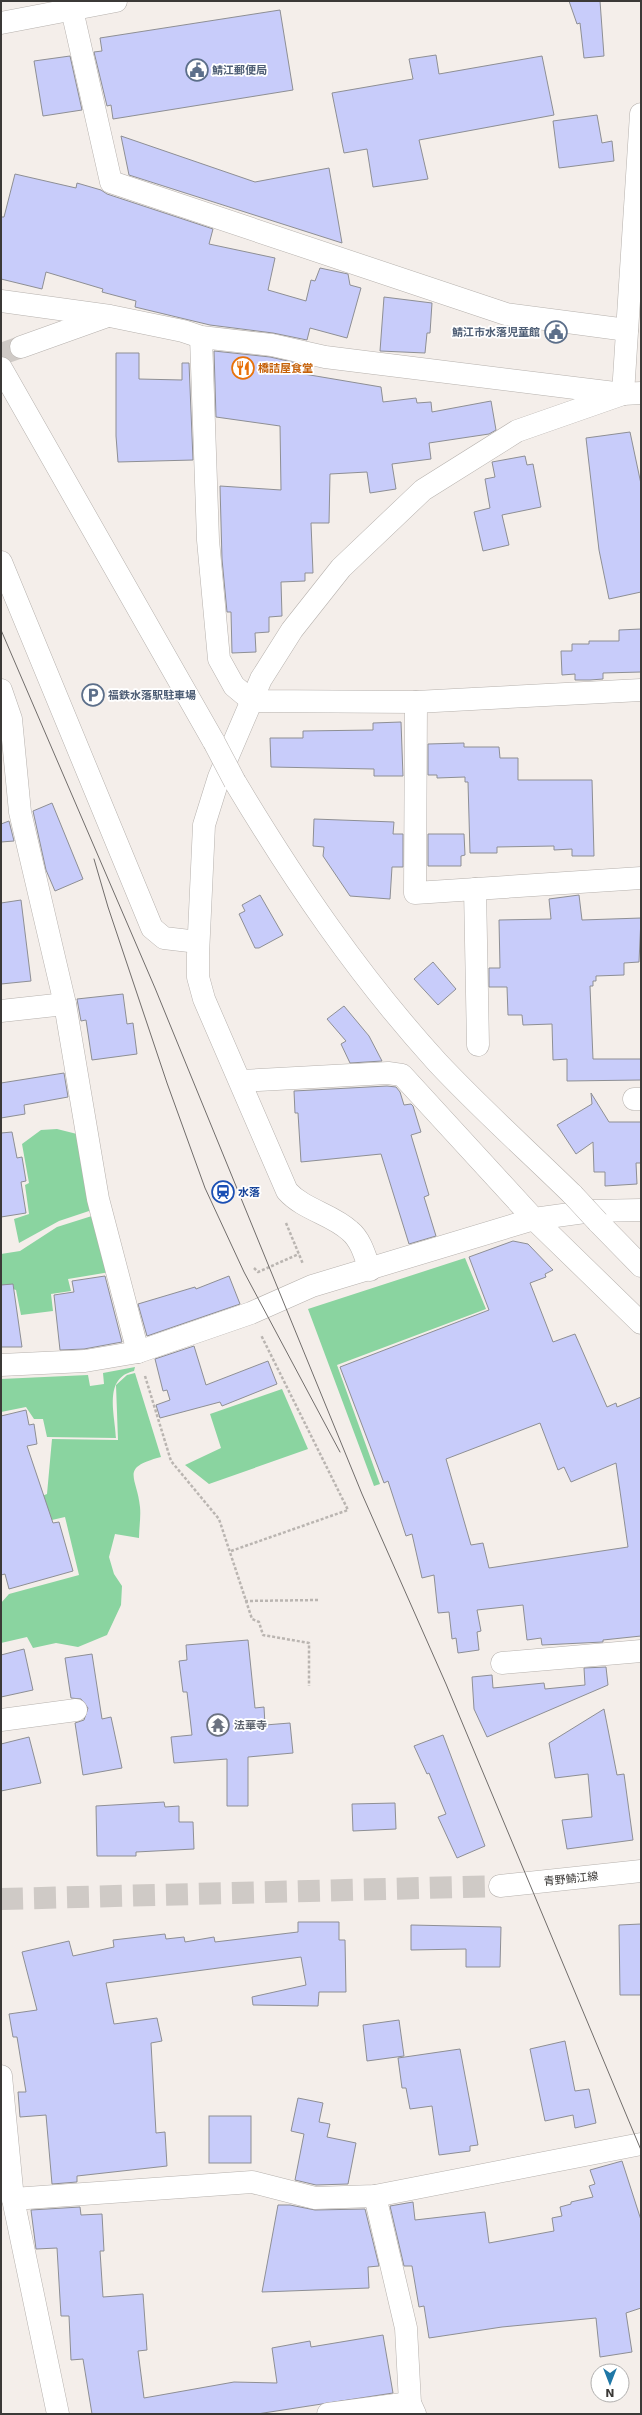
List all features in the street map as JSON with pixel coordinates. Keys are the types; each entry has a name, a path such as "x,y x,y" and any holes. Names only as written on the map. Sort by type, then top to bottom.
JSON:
{"street":[{"path":"1,23 72,5 116,1"},
{"path":"72,5 111,182 506,314 627,330"},
{"path":"632,394 627,330 641,114"},
{"path":"1,301 110,316 183,331 201,337 272,345 325,357 632,394"},
{"path":"21,347 110,316"},
{"path":"201,337 208,540 219,659 234,686 252,701 416,702 641,690"},
{"path":"1,368 8,397 214,742 235,782 315,909 389,1007 438,1062 573,1195 641,1266"},
{"path":"370,1270 358,1240 350,1231 304,1205 287,1191 200,987 197,966 204,826 219,777 261,679 292,630 341,568 423,490 517,431 632,394"},
{"path":"1,562 152,928 164,938 198,942"},
{"path":"1,690 20,812 65,1004 98,1199 138,1352"},
{"path":"416,702 415,893 641,878"},
{"path":"475,889 478,1045"},
{"path":"1,1011 65,1004"},
{"path":"241,1081 388,1073 402,1075 534,1219 641,1323"},
{"path":"1,1365 85,1361 138,1352 251,1313 312,1286 370,1270 534,1219 592,1211 641,1210"},
{"path":"502,1663 641,1651"},
{"path":"1,1720 76,1710"},
{"name":"青野鯖江線","path":"500,1886 641,1871"},
{"path":"1,2076 5,2159 58,2414"},
{"path":"13,2199 252,2182 315,2198 375,2196 641,2144"},
{"path":"328,2414 412,2408 406,2328 375,2196"}],"path":[{"path":"285,1222 312,1286"},
{"path":"254,1268 258,1272 299,1254"},
{"path":"231,1551 348,1510 251,1313"},
{"path":"138,1352 171,1461 219,1519 231,1551 245,1601 252,1619 259,1622 263,1635 309,1644 309,1686"},
{"path":"245,1601 318,1600"}],"green space":[{"path":"57,1129 77,1134 92,1210 59,1221 19,1243 14,1219 29,1214 25,1185 29,1183 22,1144 41,1130"},
{"path":"95,1215 110,1272 68,1279 71,1291 51,1294 53,1311 21,1315 16,1290 1,1285 1,1254 20,1251 57,1227"},
{"path":"465,1258 486,1309 337,1365 380,1484 374,1486 308,1309"},
{"path":"135,1367 134,1371 124,1375 118,1381 114,1389 113,1408 116,1438 47,1437 43,1419 34,1419 26,1407 1,1412 1,1379 88,1375 90,1386 104,1384 103,1373"},
{"path":"135,1373 161,1457 148,1461 135,1469 134,1480 140,1507 139,1538 115,1534 109,1557 114,1574 122,1586 121,1605 107,1635 78,1647 56,1643 33,1648 27,1637 1,1643 1,1603 9,1594 79,1575 65,1517 8,1530 1,1512 47,1494 52,1439 118,1440 116,1385 127,1375"},
{"path":"282,1389 308,1449 209,1484 185,1465 221,1448 210,1414"}],"building":[{"path":"569,1 600,1 604,56 584,58 580,23 577,24"},
{"path":"280,10 293,90 113,119 111,105 107,106 94,52 102,51 100,38"},
{"path":"436,55 439,74 542,56 554,115 419,140 428,179 373,187 367,149 344,153 332,93 413,79 409,59"},
{"path":"70,56 82,110 43,116 34,61"},
{"path":"597,115 602,143 612,141 614,161 559,168 553,121"},
{"path":"121,136 255,182 329,168 342,243 129,175"},
{"path":"15,174 76,188 77,183 213,229 209,244 275,258 268,290 306,301 311,280 315,281 320,268 348,274 350,285 361,288 347,338 310,328 307,340 273,333 210,325 135,307 136,301 102,292 103,289 46,272 42,289 1,279 1,217 4,217"},
{"path":"384,297 432,303 430,333 427,333 425,353 380,351"},
{"path":"214,351 270,357 301,364 298,373 381,387 383,402 416,398 417,403 431,402 432,412 491,401 496,430 489,434 429,443 431,459 392,464 396,489 370,493 367,472 330,474 329,523 311,523 313,573 305,573 305,581 281,582 282,616 269,617 269,632 255,633 256,652 232,653 231,612 227,612 222,559 220,486 281,490 280,426 216,417"},
{"path":"116,353 139,353 139,379 182,380 182,363 189,363 193,460 118,462 116,436"},
{"path":"630,432 641,484 641,592 609,599 599,550 586,438"},
{"path":"525,456 527,465 533,464 541,507 502,515 509,545 483,551 474,512 490,508 485,479 495,477 492,462"},
{"path":"641,629 641,672 603,673 603,679 590,680 575,680 575,674 562,675 561,651 572,651 572,644 589,644 589,641 619,641 619,630"},
{"path":"401,722 403,776 374,776 374,769 271,767 270,738 303,738 303,731 373,730 373,723"},
{"path":"464,743 464,747 499,747 500,758 518,758 518,780 592,780 594,856 572,856 572,849 554,850 554,846 497,847 497,853 470,853 468,782 465,782 465,777 437,778 437,775 428,775 428,744"},
{"path":"52,803 83,879 55,891 46,870 33,811"},
{"path":"314,819 394,822 393,834 403,834 403,867 392,867 390,899 350,896 323,856 324,847 313,846"},
{"path":"9,821 14,841 1,842 1,824"},
{"path":"428,834 464,834 465,855 461,856 461,866 428,866"},
{"path":"260,895 283,935 259,948 255,948 239,914 245,911 242,905"},
{"path":"579,895 582,920 641,918 639,962 624,963 624,975 596,976 596,981 593,981 593,986 590,986 593,1059 641,1059 641,1080 567,1081 567,1059 553,1060 552,1024 523,1025 522,1015 508,1015 507,987 489,987 489,968 500,968 499,920 551,919 549,899"},
{"path":"21,900 31,981 1,984 1,903"},
{"path":"433,962 456,989 438,1005 414,979"},
{"path":"123,994 127,1024 133,1023 137,1054 92,1060 86,1020 81,1021 77,999"},
{"path":"344,1006 369,1036 382,1061 350,1063 341,1044 346,1041 327,1019"},
{"path":"64,1073 68,1097 24,1105 25,1114 1,1118 1,1083"},
{"path":"387,1086 396,1087 400,1092 404,1105 411,1104 413,1106 421,1132 411,1135 429,1195 424,1197 436,1236 409,1244 381,1154 301,1162 298,1113 295,1113 294,1091"},
{"path":"591,1093 609,1122 641,1122 641,1163 636,1163 637,1184 605,1186 605,1172 594,1172 593,1142 576,1154 557,1125 592,1104"},
{"path":"12,1132 17,1158 22,1157 26,1181 21,1182 26,1213 1,1217 1,1133"},
{"path":"513,1241 528,1244 553,1270 545,1274 546,1277 530,1283 553,1342 575,1334 607,1407 616,1403 617,1407 641,1397 641,1636 603,1640 603,1642 542,1645 541,1638 527,1640 523,1605 477,1610 481,1631 477,1632 479,1650 458,1653 456,1638 452,1639 449,1612 438,1613 434,1575 422,1578 412,1534 406,1536 388,1481 384,1483 340,1367 489,1310 469,1257","holes":["540,1423 558,1470 564,1467 571,1482 616,1463 628,1547 489,1568 483,1543 471,1545 446,1459"]},
{"path":"105,1276 122,1342 84,1349 60,1350 54,1295 74,1292 72,1281"},
{"path":"229,1276 240,1304 147,1336 138,1304 195,1287 196,1289"},
{"path":"13,1284 22,1347 1,1347 1,1285"},
{"path":"194,1346 206,1385 268,1361 277,1384 222,1406 220,1402 160,1418 156,1405 170,1400 167,1390 163,1391 155,1359"},
{"path":"26,1410 29,1425 34,1424 37,1444 27,1446 53,1523 59,1522 73,1571 9,1589 5,1574 1,1575 1,1416"},
{"path":"248,1640 255,1708 264,1707 265,1725 290,1723 293,1753 248,1757 248,1806 227,1806 227,1759 174,1763 171,1737 192,1735 187,1692 183,1692 179,1661 187,1660 186,1645"},
{"path":"24,1649 33,1690 1,1697 1,1655"},
{"path":"92,1654 102,1719 111,1717 122,1768 83,1775 75,1723 84,1720 88,1708 81,1699 71,1698 65,1658"},
{"path":"606,1667 608,1685 487,1737 474,1709 472,1677 492,1675 493,1688 544,1683 545,1689 585,1685 584,1668"},
{"path":"604,1709 617,1775 624,1774 633,1840 567,1849 562,1820 592,1817 588,1774 555,1778 549,1743"},
{"path":"443,1735 485,1846 457,1858 438,1817 446,1814 429,1773 427,1774 414,1746"},
{"path":"29,1737 41,1783 1,1791 1,1744"},
{"path":"164,1802 165,1807 179,1806 179,1822 193,1822 194,1849 136,1852 136,1856 97,1856 96,1806"},
{"path":"395,1803 396,1829 353,1831 352,1804"},
{"path":"298,1922 339,1922 339,1940 345,1940 346,1992 319,1992 318,2006 253,2005 252,1997 306,1985 301,1957 106,1983 114,2024 157,2018 162,2041 151,2043 156,2133 165,2132 167,2166 77,2176 77,2182 52,2184 46,2115 20,2117 18,2092 26,2092 17,2037 13,2037 9,2014 37,2010 22,1952 69,1941 73,1956 114,1947 113,1940 165,1934 166,1939 184,1937 185,1942 214,1937 215,1942 298,1932"},
{"path":"641,1924 641,1995 620,1995 619,1925"},
{"path":"411,1925 501,1927 500,1967 466,1967 466,1949 411,1950"},
{"path":"399,2020 404,2056 367,2061 363,2025"},
{"path":"565,2041 575,2091 589,2089 596,2123 575,2128 573,2115 545,2121 530,2049"},
{"path":"460,2049 478,2145 470,2146 470,2151 439,2155 432,2106 410,2109 406,2088 402,2088 398,2058"},
{"path":"298,2098 323,2103 319,2122 330,2124 327,2137 356,2143 348,2184 316,2185 295,2180 304,2134 291,2131"},
{"path":"209,2116 251,2116 251,2163 209,2163"},
{"path":"622,2161 641,2220 641,2308 626,2313 632,2352 600,2357 596,2318 502,2327 429,2338 424,2306 419,2307 412,2266 404,2266 390,2206 413,2202 415,2220 485,2212 489,2243 554,2231 552,2218 562,2216 560,2207 571,2204 571,2202 593,2197 589,2186 595,2184 590,2170"},
{"path":"278,2205 290,2205 315,2210 365,2209 379,2266 368,2267 369,2288 262,2292"},
{"path":"80,2207 81,2215 102,2214 104,2251 100,2251 103,2297 143,2294 147,2350 138,2351 144,2398 234,2382 277,2383 272,2348 310,2341 311,2347 383,2335 393,2393 257,2414 92,2414 83,2359 71,2360 69,2316 61,2316 57,2248 36,2249 31,2210"}],"tunnel":[{"path":"1,354 21,347"},
{"path":"1,1899 500,1886"}],"tram line":[{"path":"1,630 155,988 362,1494 446,1684 641,2150"},
{"path":"94,859 108,907 167,1083 205,1188 244,1272 340,1452"}],"place":[{"name":"鯖江郵便局","path":"197,70"},
{"name":"鯖江市水落児童館","path":"556,332"},
{"name":"橋詰屋食堂","path":"243,368"},
{"name":"福鉄水落駅駐車場","path":"93,695"},
{"name":"水落","path":"223,1192"},
{"name":"法華寺","path":"218,1725"}]}
